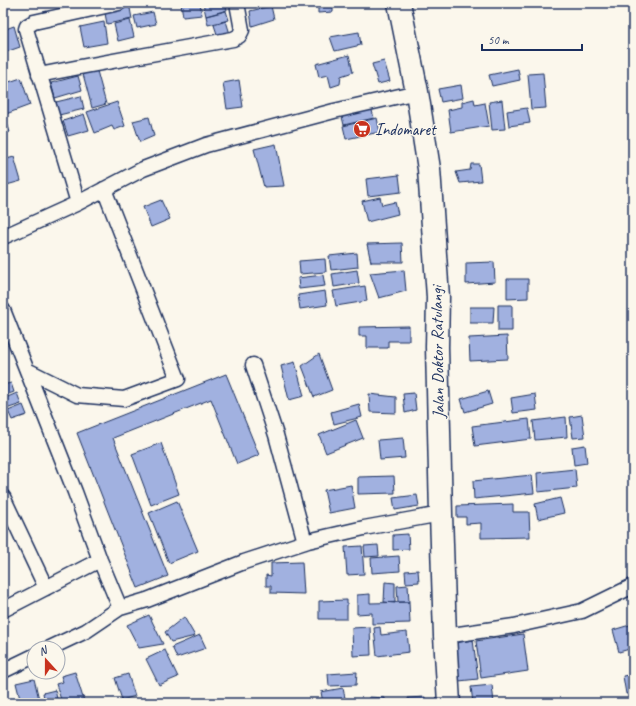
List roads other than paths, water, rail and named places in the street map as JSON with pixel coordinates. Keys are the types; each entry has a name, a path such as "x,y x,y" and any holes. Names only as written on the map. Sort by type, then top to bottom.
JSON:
{"highway":[{"name":"Jalan Doktor Ratulangi","path":"399,3 417,92 429,169 438,297 437,347 441,514 449,703"}],"street":[{"path":"78,202 26,29 27,26 34,22 119,3"},
{"path":"39,75 233,39 239,36 242,30 237,3"},
{"path":"4,232 78,202 143,169 206,145 334,110 417,92"},
{"path":"27,370 77,395 124,398 178,379 104,189"},
{"path":"3,310 120,608"},
{"path":"253,365 276,436 305,542"},
{"path":"3,497 46,588"},
{"path":"66,640 86,631 120,608 147,600 244,562 305,542 364,528 441,514"},
{"path":"3,610 100,560"},
{"path":"445,636 514,626 582,611 633,586"},
{"path":"4,669 26,659"}],"place":[{"name":"Indomaret","path":"362,129"}]}
